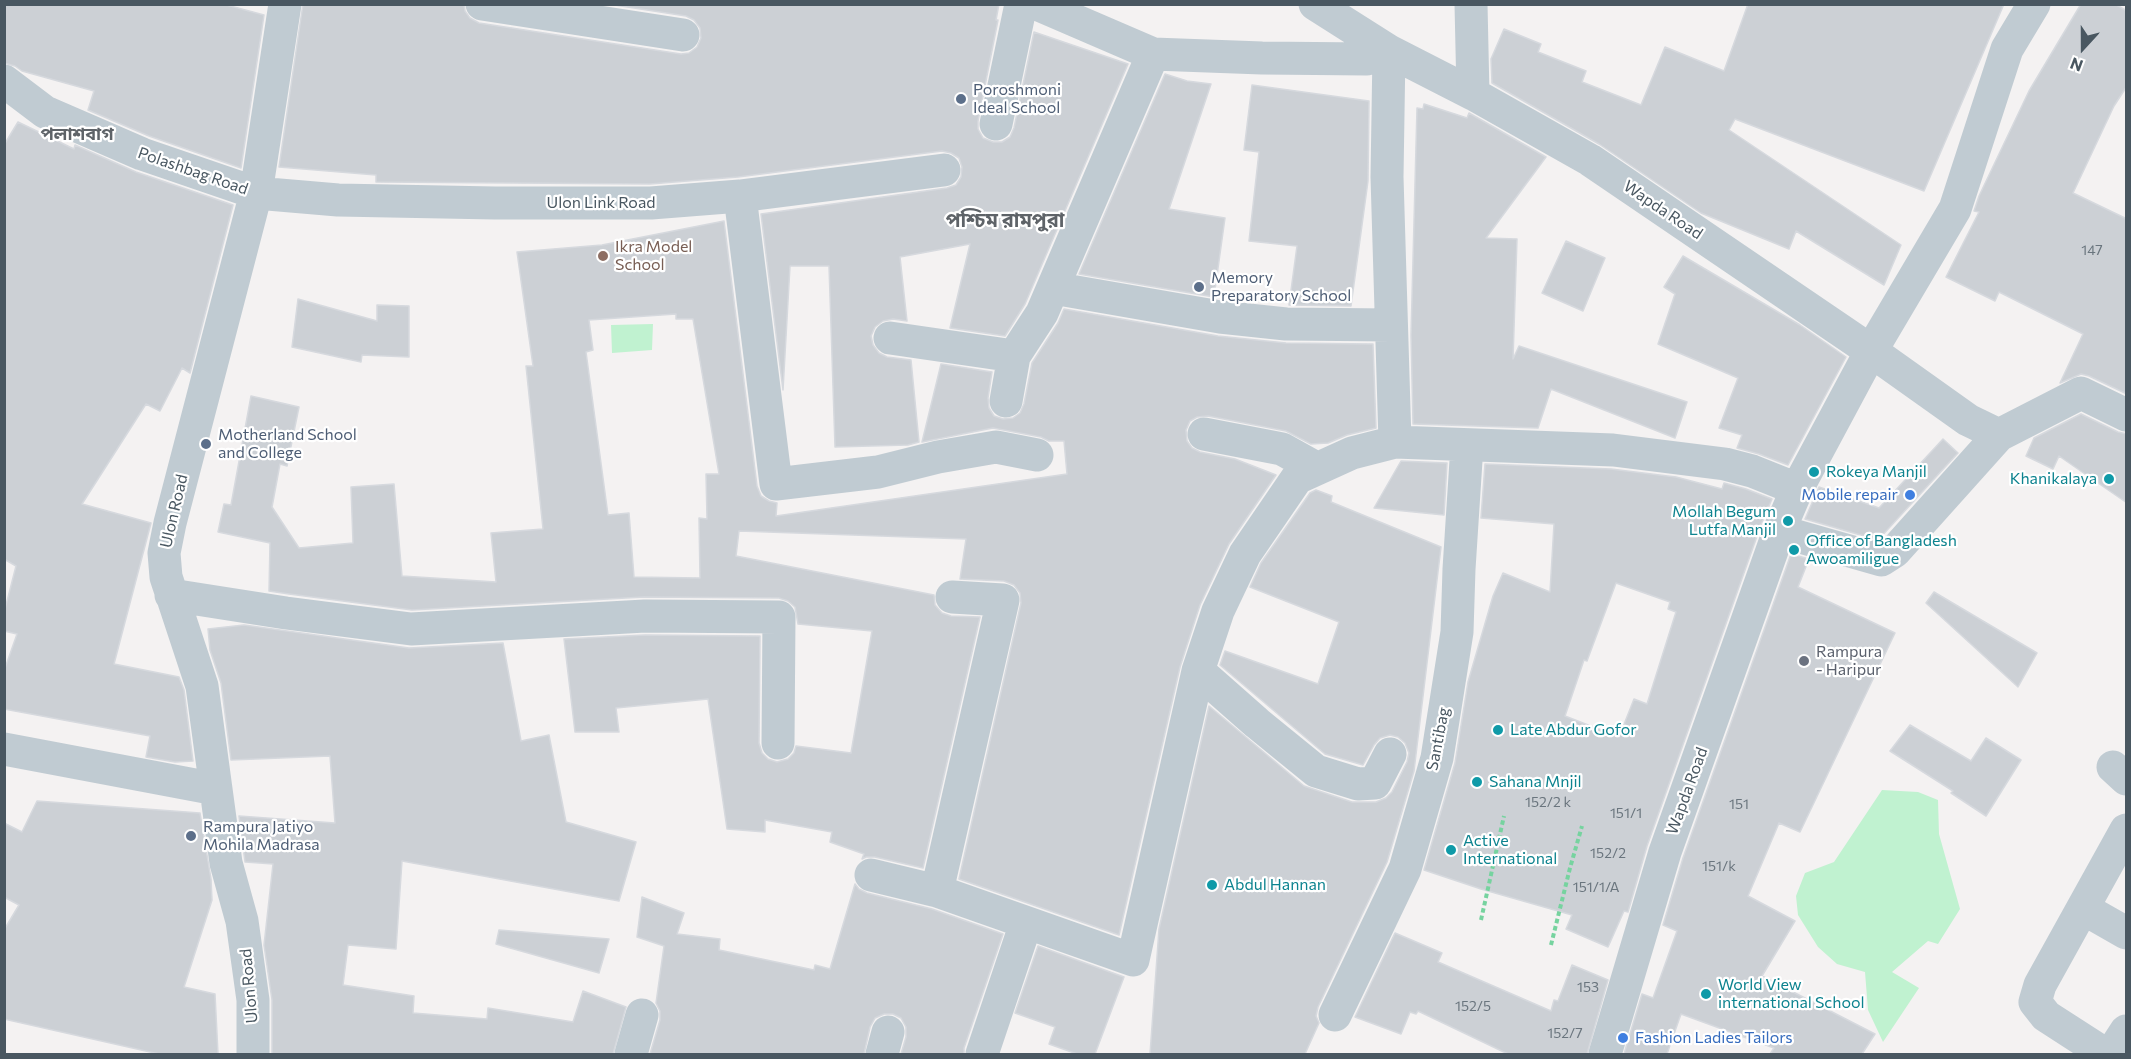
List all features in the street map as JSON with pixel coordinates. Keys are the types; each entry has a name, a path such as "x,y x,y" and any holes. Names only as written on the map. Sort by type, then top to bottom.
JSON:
{"street":[{"name":"Ulon Road","path":"253,1054 254,1000 242,921 226,863 202,686 171,595 166,577 164,553 256,193 285,4"},
{"path":"482,4 682,35"},
{"path":"996,124 1021,4"},
{"path":"1037,4 1154,54 1367,59 1389,51 1387,177 1395,442"},
{"name":"Wapda Road","path":"1315,4 1389,51 1473,94 1590,160 1871,351 1968,420 1999,435"},
{"path":"1471,4 1473,94"},
{"name":"Wapda Road","path":"1605,1054 1665,852 1779,531 1797,489 1871,351 1955,209 2007,49 2034,4"},
{"path":"1006,401 1014,356 1042,313 1154,54"},
{"name":"Polashbag Road","path":"4,81 45,112 142,154 256,193"},
{"name":"Ulon Link Road","path":"256,193 338,200 651,203 740,196 944,170"},
{"path":"740,196 776,484 878,472 938,457 996,447 1037,455"},
{"path":"1053,288 1220,317 1286,324 1391,325"},
{"path":"890,338 1014,356"},
{"path":"1779,531 1881,560 1895,550 1999,435 2080,393 2127,415"},
{"path":"1204,434 1282,449 1316,468"},
{"path":"871,874 937,891 1133,960 1198,671 1218,611 1245,554 1297,478 1352,453 1395,442 1613,450 1725,464 1752,471 1797,489"},
{"name":"Santibag","path":"1335,1015 1405,869 1437,758 1457,632 1467,446"},
{"path":"171,595 411,629 645,616 779,617 778,743"},
{"path":"937,891 1003,600 952,597"},
{"path":"1198,671 1316,771 1358,784 1375,783 1390,754"},
{"path":"4,749 216,789"},
{"path":"2105,1054 2046,1016 2035,1002 2040,985 2127,830"},
{"path":"2084,909 2127,933"},
{"path":"982,1054 1026,923"},
{"path":"631,1054 642,1016"},
{"path":"2111,1054 2127,1031"}],"path":[{"path":"1481,921 1504,816"},
{"path":"1551,945 1582,826"}],"green space":[{"path":"653,324 652,350 612,353 611,325"},
{"path":"1882,790 1918,792 1938,800 1939,834 1960,909 1938,944 1928,941 1892,972 1919,988 1883,1042 1868,1010 1865,972 1837,964 1818,947 1798,915 1796,896 1805,873 1834,862"}],"building":[{"path":"4,4 223,4 264,15 241,168 149,136 88,110 94,91 22,71 4,63"},
{"path":"303,4 464,4 465,11 470,18 479,23 681,54 689,53 697,47 701,38 700,28 694,20 686,16 608,4 999,4 996,20 998,20 978,121 978,129 983,138 993,142 1002,142 1010,137 1014,128 1034,32 1128,64 1025,304 1005,336 950,328 970,244 900,257 907,321 893,319 883,321 875,327 871,336 873,345 879,353 887,357 911,360 919,442 908,445 835,447 829,266 790,266 783,390 761,214 947,188 956,185 961,177 962,167 959,158 942,151 738,177 650,184 376,182 376,175 279,167"},
{"path":"1748,4 2004,4 1924,191 1735,119 1729,130 1901,245 1884,285 1796,231 1789,249 1701,213 1599,144 1492,83 1491,59 1504,29 1541,44 1538,52 1586,71 1582,82 1641,105 1665,47 1724,71"},
{"path":"2081,4 2115,4 2127,11 2127,86 2114,106 2073,193 2127,219 2127,394 2081,374 2060,383 2083,334 1999,292 1995,301 1946,277 1979,212 1974,211 1979,196 2029,91"},
{"path":"1165,74 1187,81 1211,84 1169,209 1225,218 1214,297 1079,274"},
{"path":"1252,85 1369,101 1368,181 1351,306 1289,305 1297,246 1249,241 1259,152 1244,150"},
{"path":"1424,104 1467,118 1469,113 1546,157 1486,238 1517,239 1513,359 1519,346 1687,402 1675,438 1551,389 1538,428 1413,424 1411,335 1417,108 1423,109"},
{"path":"18,122 74,149 75,145 136,172 233,205 190,373 182,368 160,411 146,404 82,504 151,523 114,664 179,677 184,690 193,761 175,762 146,757 150,736 4,709 4,671 17,634 4,631 4,613 16,566 4,559 4,145"},
{"path":"724,221 757,486 761,496 777,503 776,516 1067,474 1064,441 1049,441 1041,437 993,428 922,442 941,364 992,372 988,398 989,408 994,416 1003,419 1013,418 1020,413 1032,363 1058,323 1064,309 1218,336 1286,343 1373,344 1376,428 1347,435 1328,443 1311,444 1286,431 1208,416 1197,417 1190,421 1186,430 1187,441 1192,448 1200,452 1235,459 1276,475 1229,544 1200,605 1180,667 1119,935 959,879 1021,603 1020,593 1014,585 1004,581 960,579 966,539 739,531 736,556 934,595 935,605 942,613 951,616 980,617 923,868 875,857 862,859 864,854 830,842 832,832 765,820 765,832 727,829 708,699 616,708 619,732 575,732 564,639 645,635 760,636 759,743 762,753 768,759 777,762 788,759 794,753 796,746 851,753 872,631 798,624 795,607 779,598 644,597 412,610 269,591 270,543 218,532 224,504 231,505 251,396 299,407 287,466 280,464 272,507 299,548 353,543 351,487 394,484 402,576 496,582 491,533 543,529 526,366 533,366 517,252 602,245","holes":["676,314 676,319 693,319 719,474 706,474 707,519 699,518 700,578 634,577 629,513 608,515 586,352 593,350 589,320"]},
{"path":"1566,241 1605,258 1583,311 1542,293"},
{"path":"1683,256 1800,325 1846,357 1788,465 1737,448 1742,435 1719,428 1738,378 1658,344 1675,294 1664,287"},
{"path":"298,299 377,321 377,305 409,306 409,357 362,355 361,362 292,347"},
{"path":"2081,414 2127,434 2127,503 2059,456 2053,469 2026,456 2034,438"},
{"path":"1943,439 1958,453 1878,540 1805,519 1819,487 1879,508"},
{"path":"1401,461 1447,463 1444,515 1374,508"},
{"path":"1485,464 1611,469 1676,477 1722,489 1724,483 1772,499 1647,846 1628,912 1624,911 1608,947 1566,929 1572,915 1424,870 1455,763 1468,682 1493,596 1503,573 1550,592 1554,524 1481,518","holes":["1616,583 1670,602 1668,609 1676,612 1647,704 1634,699 1619,737 1565,716 1584,660 1587,661"]},
{"path":"1316,490 1332,496 1331,502 1441,547 1414,771 1387,862 1318,1007 1316,1016 1319,1023 1305,1054 1150,1054 1159,929 1209,706 1304,786 1352,802 1376,802 1386,798 1392,792 1407,762 1409,753 1405,743 1398,737 1390,735 1380,738 1363,765 1325,754 1220,665 1225,651 1318,684 1339,622 1250,587 1261,563 1310,493"},
{"path":"1791,554 1809,559 1798,587 1895,633 1800,832 1779,823 1748,896 1795,921 1762,976 1875,1034 1862,1054 1770,1054 1774,1048 1681,1014 1667,1054 1624,1054 1642,994 1653,998 1677,931 1663,925 1683,858"},
{"path":"1934,592 2037,653 2018,687 1926,603"},
{"path":"244,625 409,648 503,643 521,741 549,735 566,822 636,842 619,901 402,861 396,949 348,945 343,985 414,996 413,1013 487,1019 488,1008 573,1022 583,991 626,1007 613,1054 272,1054 272,1000 264,945 273,864 245,862 239,816 335,823 330,756 231,760 221,683 210,650 208,629"},
{"path":"1910,725 1971,761 1986,738 2021,760 1986,816 1951,793 1953,791 1890,751"},
{"path":"37,801 200,813 211,879 212,900 184,987 215,994 218,1054 159,1054 4,1019 4,930 19,905 4,897 4,823 22,832"},
{"path":"855,884 867,893 932,909 1003,934 964,1048 964,1054 901,1054 906,1037 906,1027 901,1018 893,1014 884,1014 875,1018 870,1027 864,1054 650,1054 660,1020 660,1011 656,1003 664,946 637,937 642,897 684,913 677,934 720,939 719,950 814,970 815,965 830,969"},
{"path":"499,930 609,939 599,973 496,944"},
{"path":"1395,933 1442,953 1438,962 1551,1011 1554,1000 1558,1001 1572,965 1608,980 1587,1054 1508,1054 1418,1011 1416,1014 1410,1012 1401,1034 1355,1017"},
{"path":"1038,946 1124,977 1095,1054 1077,1054 1049,1044 1055,1027 1015,1013"}],"place":[{"name":"Poroshmoni Ideal School","path":"961,99"},
{"name":"Ikra Model School","path":"603,256"},
{"name":"Memory Preparatory School","path":"1199,287"},
{"name":"Motherland School and College","path":"206,444"},
{"name":"Rokeya Manjil","path":"1814,472"},
{"name":"Khanikalaya","path":"2109,479"},
{"name":"Mobile repair","path":"1910,495"},
{"name":"Mollah Begum Lutfa Manjil","path":"1788,521"},
{"name":"Office of Bangladesh Awoamiligue","path":"1794,550"},
{"name":"Rampura - Haripur","path":"1804,661"},
{"name":"Late Abdur Gofor","path":"1498,730"},
{"name":"Sahana Mnjil","path":"1477,782"},
{"name":"Rampura Jatiyo Mohila Madrasa","path":"191,836"},
{"name":"Active International","path":"1451,850"},
{"name":"Abdul Hannan","path":"1212,885"},
{"name":"World View international School","path":"1706,994"},
{"name":"Fashion Ladies Tailors","path":"1623,1038"}],"district":[{"name":"পলাশবাগ","path":"77,134"},
{"name":"পশ্চিম রামপুরা","path":"1005,220"}]}
